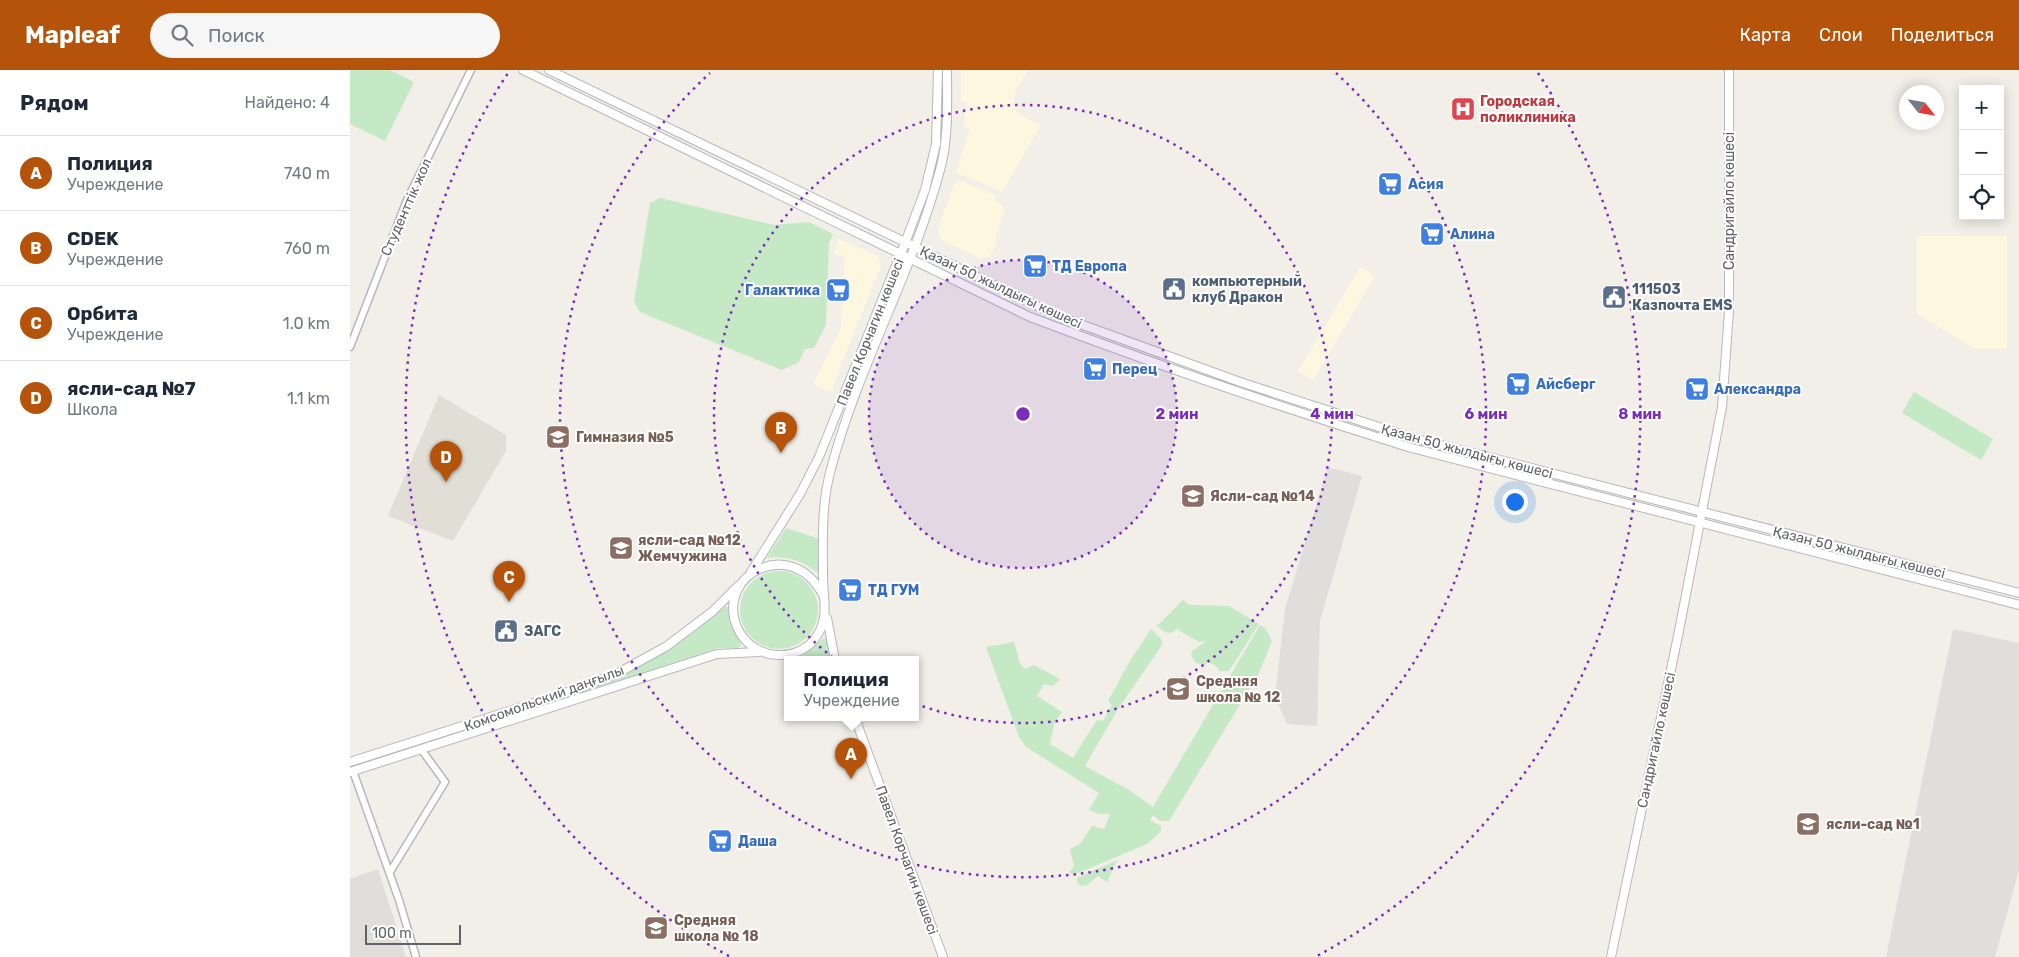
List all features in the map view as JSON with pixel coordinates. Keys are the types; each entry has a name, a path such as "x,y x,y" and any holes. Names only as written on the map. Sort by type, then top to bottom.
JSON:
{"street":[{"name":"Студенттік жол","path":"350,346 407,200 471,70"},
{"path":"523,70 726,169 731,158 549,70"},
{"name":"Павел Корчагин көшесі","path":"823,595 823,523 831,469 852,405 890,305 905,256 906,243 929,192 936,144 938,70"},
{"name":"Павел Корчагин көшесі","path":"746,579 777,533 819,457 882,302 905,256 913,247 945,146 947,70"},
{"name":"Сандригайло көшесі","path":"1611,957 1721,415 1726,374 1729,311 1729,70"},
{"path":"612,114 618,103"},
{"name":"Қазан 50 жылдығы көшесі","path":"731,158 1058,316 1370,425 2019,593"},
{"name":"Қазан 50 жылдығы көшесі","path":"726,169 1030,317 1115,349 1346,429 1447,458 2019,605"},
{"path":"882,302 890,305"},
{"path":"1115,349 1119,338"},
{"path":"1447,458 1450,446"},
{"path":"1645,509 1648,498"},
{"path":"1788,545 1790,535"},
{"path":"784,660 762,652 743,638 736,621 734,604 746,579 759,569 772,564 797,567 817,583 823,595 834,656"},
{"name":"Комсомольский даңғылы","path":"350,762 418,741 618,673 667,646 713,610 746,579"},
{"path":"772,655 798,652 809,645 818,636 826,611"},
{"name":"Комсомольский даңғылы","path":"352,772 717,654 762,652"},
{"name":"Павел Корчагин көшесі","path":"852,721 861,734"},
{"name":"Павел Корчагин көшесі","path":"856,721 943,957"},
{"path":"390,872 445,782 421,749 418,741"},
{"path":"352,772 390,872 416,957"}],"shaded area":[{"path":"961,70 1028,70 1016,90 1014,100 1017,112 1040,126 1002,192 956,172 970,129 964,127 967,102 961,102"},
{"path":"961,181 995,195 996,201 1004,208 1004,214 996,234 997,240 990,257 980,258 941,240 938,230 954,184"},
{"path":"1917,236 2007,236 2007,349 1976,349 1917,314"},
{"path":"839,239 878,256 881,265 830,393 813,384 841,328 844,255 834,254"},
{"path":"1360,267 1375,276 1313,380 1298,371"},
{"path":"439,395 506,435 506,451 453,541 388,516"},
{"path":"1328,467 1362,476 1320,621 1317,726 1287,724 1275,697 1285,609"},
{"path":"1953,629 2019,643 2019,870 1995,957 1886,957"},
{"path":"378,869 406,957 350,957 350,879"}],"green space":[{"path":"350,70 390,70 414,82 385,141 350,124"},
{"path":"660,198 774,225 809,222 833,234 829,243 826,325 814,348 805,349 799,362 782,370 640,312 634,302 650,203"},
{"path":"1914,392 1993,439 1981,460 1902,413"},
{"path":"786,528 820,539 821,572 819,574 807,566 788,558 767,558"},
{"path":"779,571 794,574 807,582 815,595 818,610 815,625 807,638 794,646 779,649 764,646 751,638 743,625 740,610 743,595 751,582 764,574"},
{"path":"1183,600 1190,605 1229,606 1259,624 1229,671 1220,671 1215,665 1207,662 1206,665 1196,663 1191,655 1192,651 1207,641 1199,642 1178,630 1181,627 1171,633 1165,632 1157,626"},
{"path":"722,606 728,607 731,624 740,640 741,646 737,648 718,648 558,701 557,698 621,675 666,651"},
{"path":"1260,625 1265,628 1272,641 1258,675 1169,821 1160,821 1153,815 1150,820 1161,826 1161,831 1147,844 1076,874 1069,873 1074,866 1070,849 1080,844 1092,826 1104,829 1110,814 1099,814 1089,810 1099,793 1026,747 1019,737 986,647 1014,642 1020,664 1025,669 1034,665 1060,679 1053,686 1044,684 1037,696 1062,712 1054,724 1050,744 1073,758 1097,720 1103,721 1112,705 1108,701 1131,659 1151,629 1162,640 1162,645 1118,709 1085,766 1129,790 1153,807"},
{"path":"824,638 828,640 831,656 802,656"},
{"path":"1117,860 1107,882 1098,876 1087,885 1081,886 1077,883 1077,878"}],"place":[{"name":"Городская поликлиника","path":"1463,109"},
{"name":"Асия","path":"1390,184"},
{"name":"Алина","path":"1432,234"},
{"name":"ТД Европа","path":"1035,266"},
{"name":"компьютерный клуб Дракон","path":"1174,289"},
{"name":"Галактика","path":"838,290"},
{"name":"111503 Казпочта EMS","path":"1614,297"},
{"name":"Перец","path":"1095,369"},
{"name":"Айсберг","path":"1518,384"},
{"name":"Александра","path":"1697,389"},
{"name":"Гимназия №5","path":"558,437"},
{"name":"CDEK","path":"781,453"},
{"name":"ясли-сад №7","path":"446,482"},
{"name":"Ясли-сад №14","path":"1193,496"},
{"name":"ясли-сад №12 Жемчужина","path":"621,548"},
{"name":"ТД ГУМ","path":"850,590"},
{"name":"Орбита","path":"509,602"},
{"name":"ЗАГС","path":"506,631"},
{"name":"Средняя школа № 12","path":"1178,689"},
{"name":"Полиция","path":"851,779"},
{"name":"ясли-сад №1","path":"1808,824"},
{"name":"Даша","path":"720,841"},
{"name":"Средняя школа № 18","path":"656,928"}]}
